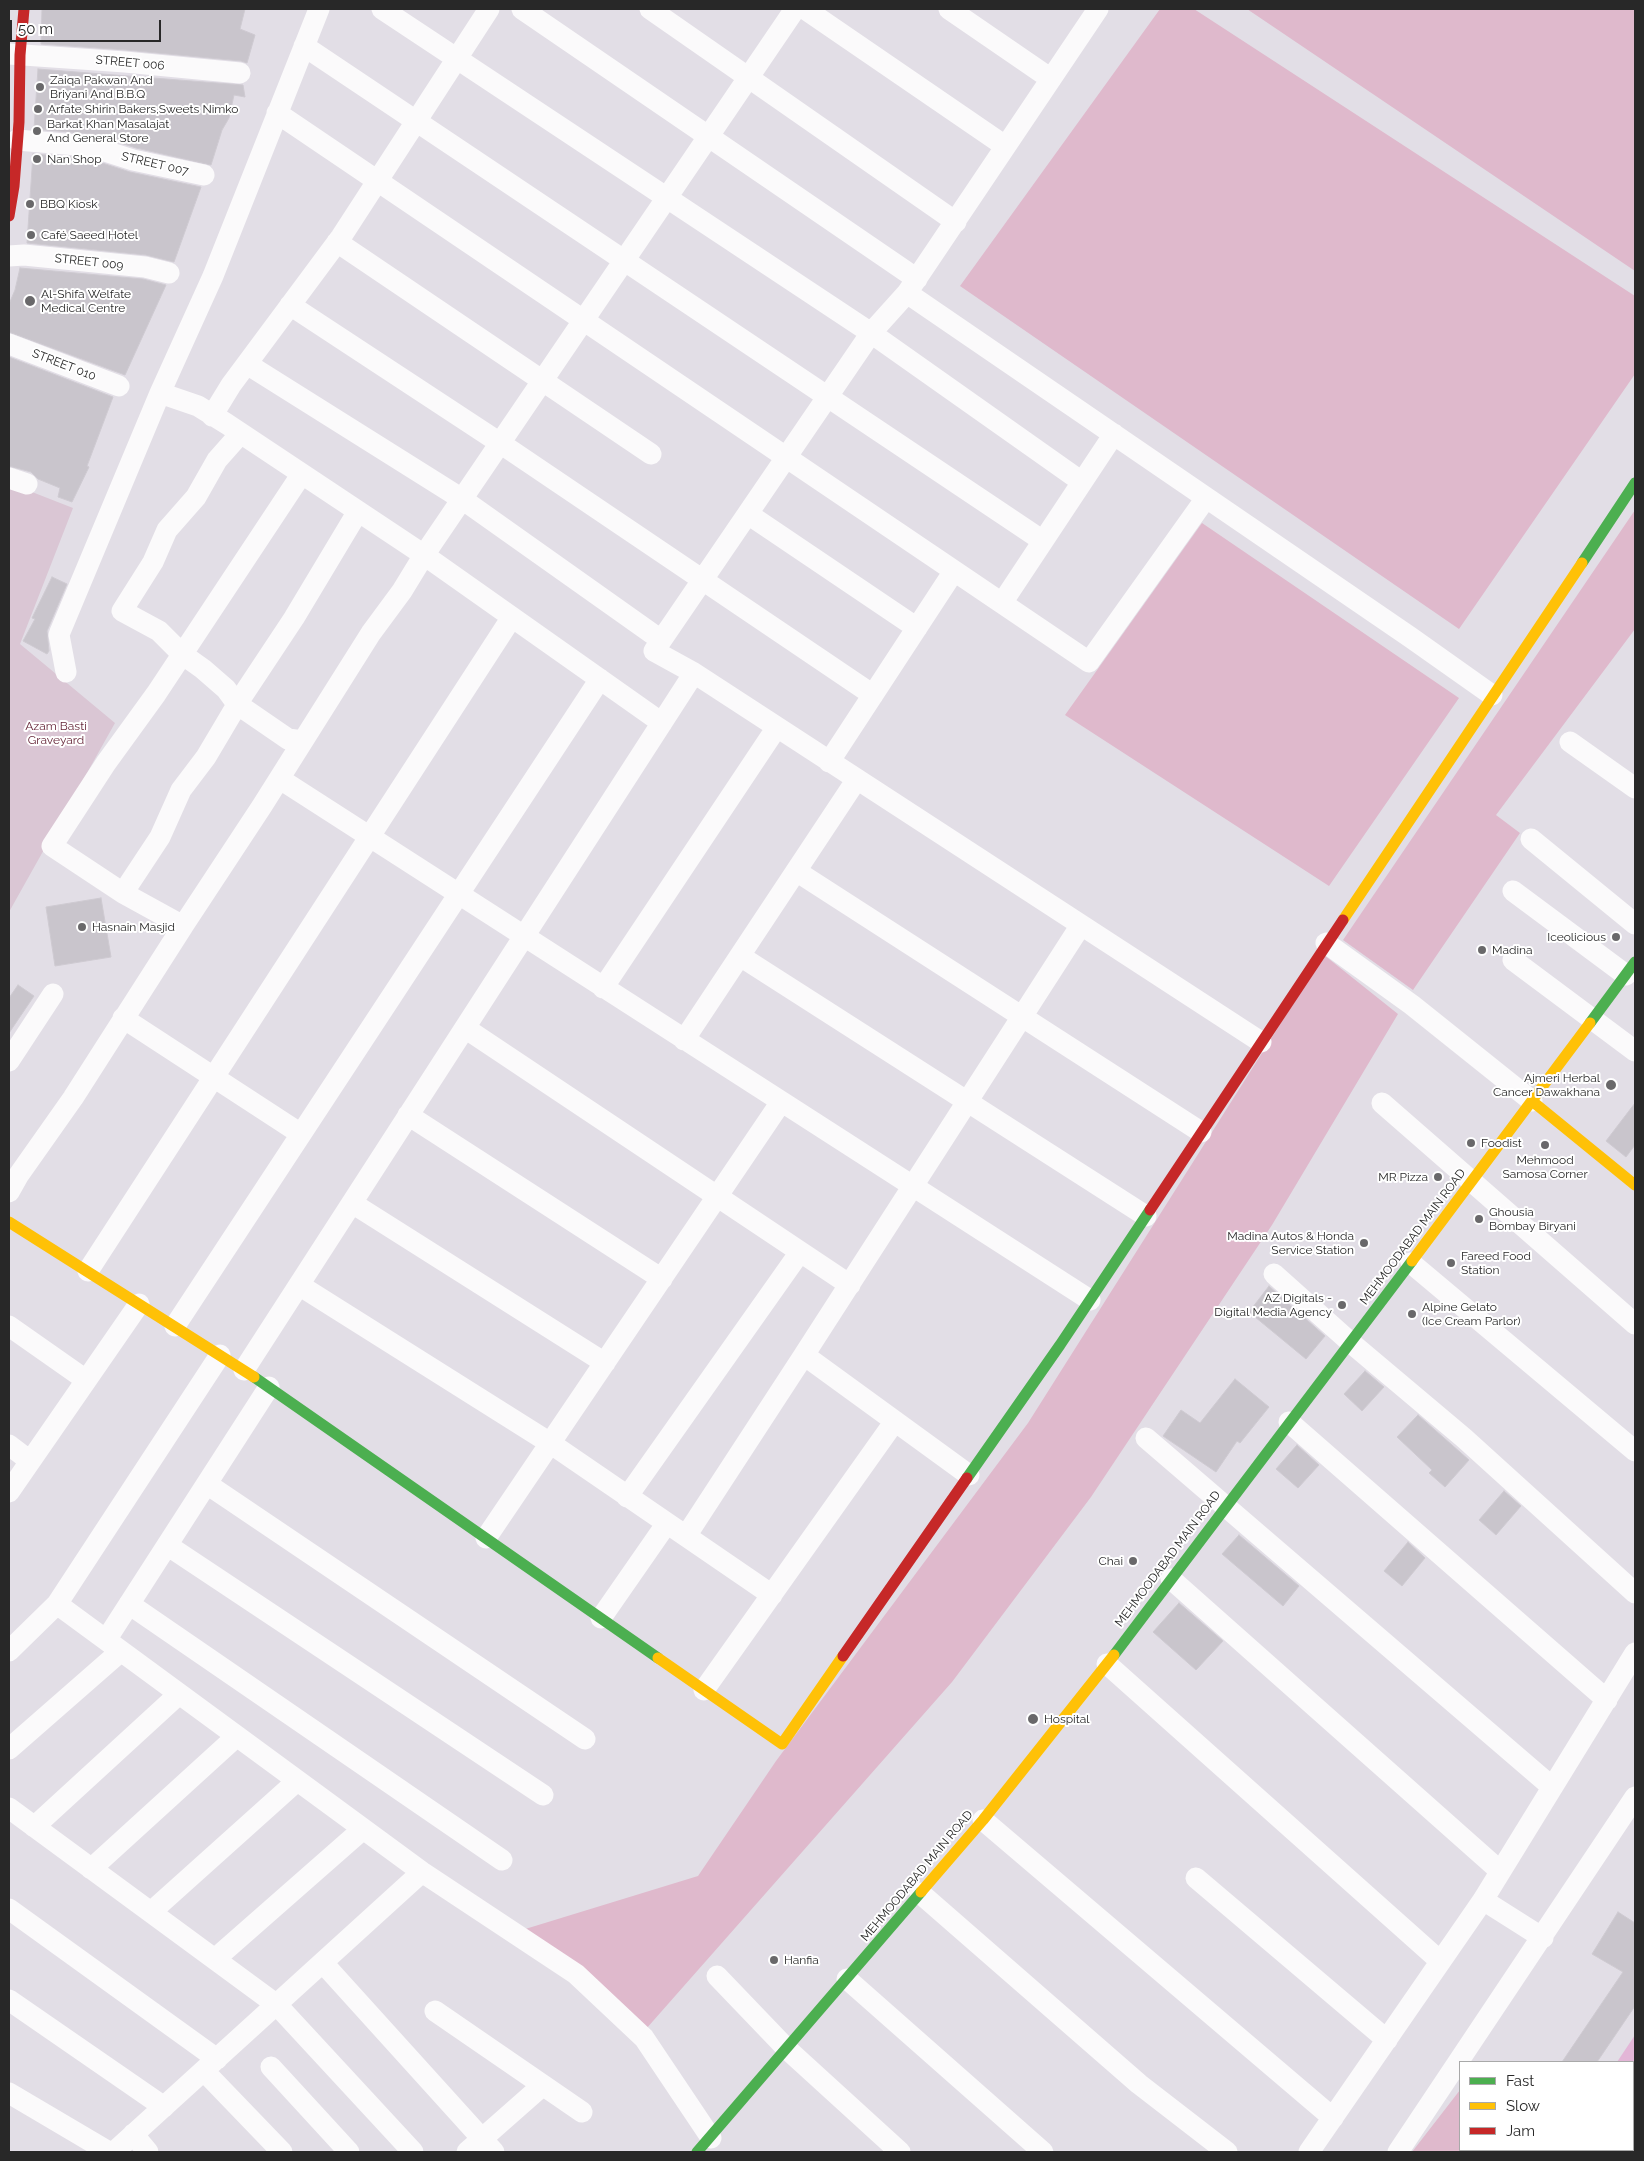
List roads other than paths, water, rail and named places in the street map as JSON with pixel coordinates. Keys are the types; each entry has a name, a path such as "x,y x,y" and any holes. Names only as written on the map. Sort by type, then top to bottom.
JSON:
{"street":[{"path":"9,216 15,127 14,55 24,9"},
{"path":"66,672 59,635 160,393 213,276 319,9"},
{"path":"382,9 871,333 1082,482"},
{"path":"212,416 246,364 337,242 490,9"},
{"path":"522,9 708,136 1114,434 1492,696"},
{"path":"650,9 956,222"},
{"path":"9,1192 18,1176 73,1098 123,1018 280,779 370,633 402,591 424,555 542,380 795,9"},
{"path":"805,9 1006,146"},
{"path":"949,9 1051,79"},
{"path":"1096,10 912,286 871,333 654,651 694,673 1261,1042"},
{"path":"304,46 1043,541"},
{"name":"STREET 006","path":"14,55 125,62 240,73"},
{"path":"277,113 1089,662 1206,498"},
{"name":"STREET 007","path":"15,127 89,146 133,160 204,175"},
{"path":"337,242 651,454"},
{"name":"STREET 009","path":"9,256 24,255 145,267 169,273"},
{"path":"290,305 500,443 873,695"},
{"name":"STREET 010","path":"9,344 120,386"},
{"path":"246,364 462,499 661,640"},
{"path":"160,393 198,406 424,555 662,723"},
{"path":"240,434 217,460 196,497 167,530 153,562 122,611 159,631 182,654 226,688 237,704 288,739 303,741"},
{"path":"1002,603 1114,434"},
{"path":"183,926 123,892 52,846 106,763 156,694 301,475"},
{"path":"11,1227 88,1271 244,1370 782,1744 1090,1300 1635,483"},
{"path":"123,892 160,837 181,790 206,757 237,704 299,610 357,512"},
{"path":"748,514 916,628"},
{"path":"829,762 954,571"},
{"path":"88,1271 512,617"},
{"path":"244,1370 694,673"},
{"path":"175,1326 600,679"},
{"path":"603,988 777,727"},
{"path":"1570,742 1635,788"},
{"path":"280,779 1090,1300"},
{"path":"684,1040 857,779"},
{"path":"1531,839 1635,924"},
{"path":"796,871 1202,1132"},
{"path":"1513,891 1630,969"},
{"path":"686,1536 1081,926"},
{"path":"1326,944 1412,1006 1635,1185"},
{"path":"740,956 1146,1216"},
{"path":"1513,960 1635,1051"},
{"name":"MEHMOODABAD MAIN ROAD","path":"704,2145 983,1820 1107,1664 1473,1181 1630,969"},
{"path":"9,1061 53,994"},
{"path":"123,1018 301,1134"},
{"path":"465,1028 850,1285"},
{"path":"486,1538 781,1102"},
{"path":"1382,1102 1635,1324"},
{"path":"408,1115 662,1278"},
{"path":"352,1203 605,1363"},
{"path":"628,1497 800,1252"},
{"path":"1411,1263 1635,1451"},
{"path":"1274,1274 1350,1342 1464,1438 1635,1593"},
{"path":"299,1285 550,1443 772,1594"},
{"path":"9,1492 139,1304"},
{"path":"9,1326 86,1380"},
{"path":"9,1651 57,1604 220,1355"},
{"path":"804,1355 969,1475"},
{"path":"9,1749 113,1646 129,1604 269,1387"},
{"path":"704,1690 894,1421"},
{"path":"1289,1422 1607,1700"},
{"path":"1146,1438 1552,1787"},
{"path":"9,1445 30,1460"},
{"path":"207,1484 585,1738"},
{"path":"601,1618 667,1523"},
{"path":"168,1545 543,1795"},
{"path":"1170,1579 1500,1871"},
{"path":"57,1604 422,1872 576,1974 644,2038 704,2145"},
{"path":"129,1604 502,1860"},
{"path":"1309,2152 1483,1900 1635,1653"},
{"path":"1107,1664 1440,1961"},
{"path":"34,1826 179,1694"},
{"path":"91,1869 237,1736"},
{"path":"151,1912 297,1781"},
{"path":"1460,2061 1543,1938 1635,1796"},
{"path":"9,1808 277,2005 413,2152"},
{"path":"983,1820 1333,2118"},
{"path":"214,1959 362,1829"},
{"path":"114,2152 422,1872"},
{"path":"1196,1878 1387,2040"},
{"path":"920,1893 1139,2084 1227,2152"},
{"path":"1483,1900 1543,1938"},
{"path":"9,1909 210,2065 282,2152"},
{"path":"323,1963 481,2148 543,2085"},
{"path":"717,1976 787,2049 900,2152"},
{"path":"847,1979 1043,2152"},
{"path":"9,2000 164,2107"},
{"path":"435,2011 582,2112"},
{"path":"1398,2152 1459,2062"},
{"path":"271,2067 349,2152"},
{"path":"9,2093 109,2152"},
{"path":"133,2134 148,2152"}],"place":[{"name":"Zaiqa Pakwan And Briyani And B.B.Q","path":"40,87"},
{"name":"Arfate Shirin Bakers,Sweets Nimko","path":"38,109"},
{"name":"Barkat Khan Masalajat And General Store","path":"37,131"},
{"name":"Nan Shop","path":"37,159"},
{"name":"BBQ Kiosk","path":"30,204"},
{"name":"Café Saeed Hotel","path":"31,235"},
{"name":"Al-Shifa Welfate Medical Centre","path":"30,301"},
{"name":"Hasnain Masjid","path":"82,927"},
{"name":"Iceolicious","path":"1616,937"},
{"name":"Madina","path":"1482,950"},
{"name":"Ajmeri Herbal Cancer Dawakhana","path":"1611,1085"},
{"name":"Foodist","path":"1471,1143"},
{"name":"Mehmood Samosa Corner","path":"1545,1145"},
{"name":"MR Pizza","path":"1438,1177"},
{"name":"Ghousia Bombay Biryani","path":"1479,1219"},
{"name":"Madina Autos & Honda Service Station","path":"1364,1243"},
{"name":"Fareed Food Station","path":"1451,1263"},
{"name":"AZ Digitals - Digital Media Agency","path":"1342,1305"},
{"name":"Alpine Gelato (Ice Cream Parlor)","path":"1412,1314"},
{"name":"Chai","path":"1133,1561"},
{"name":"Hospital","path":"1033,1719"},
{"name":"Hanfia","path":"774,1960"}],"park label":[{"name":"Azam Basti Graveyard","path":"56,733"}]}
